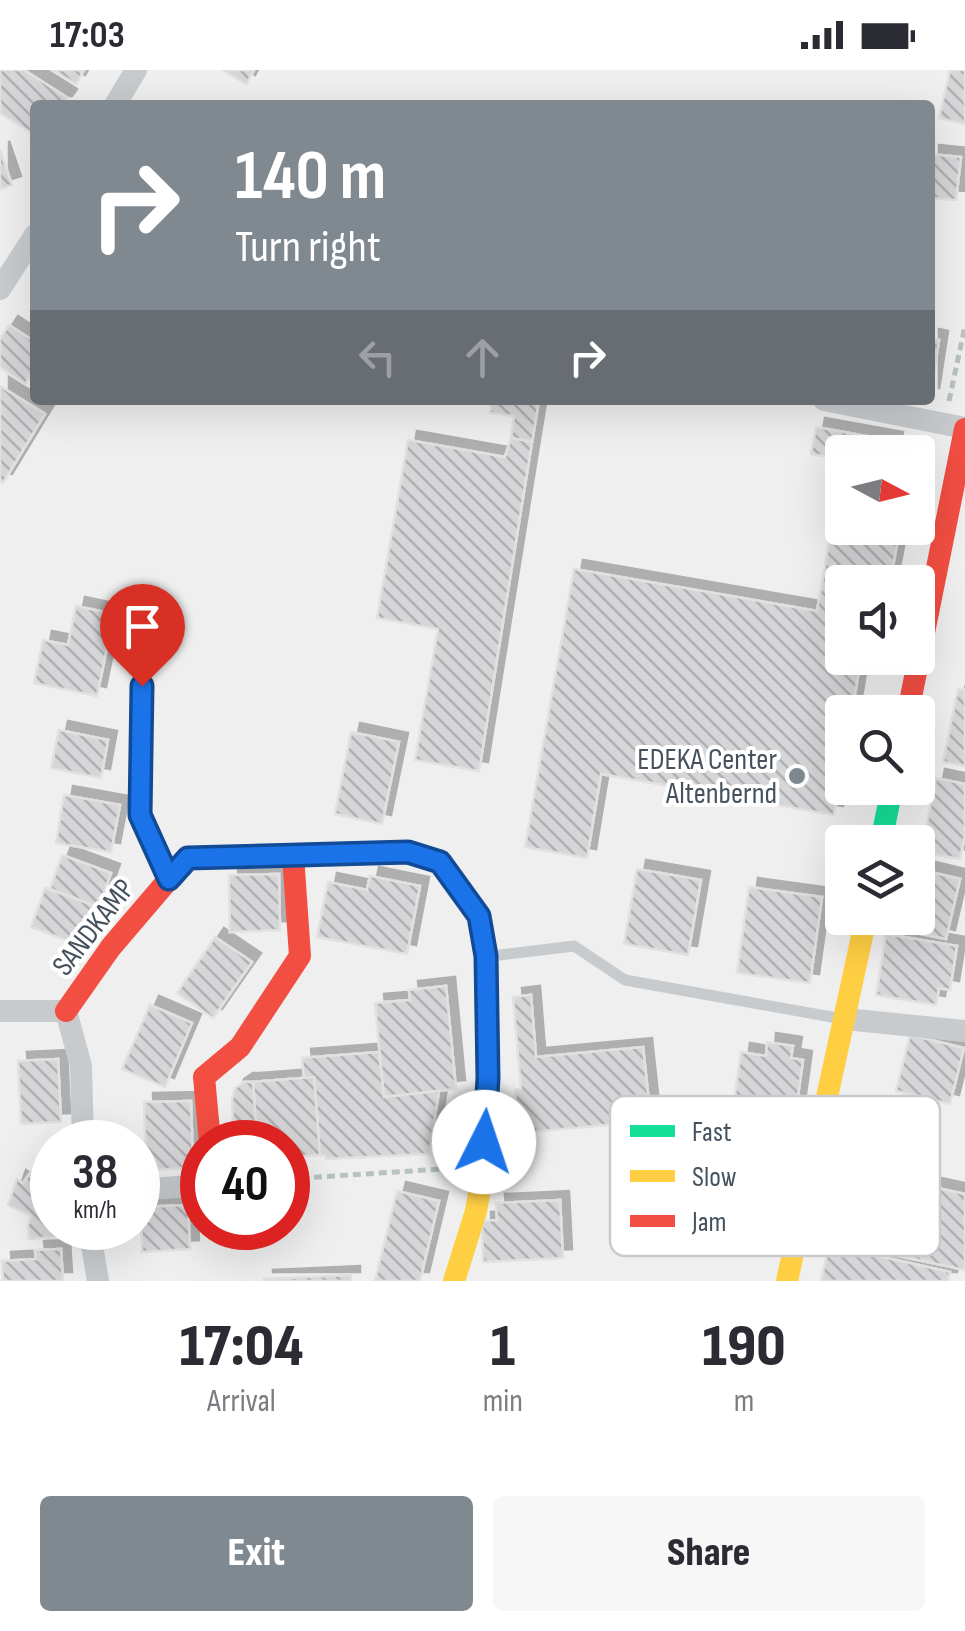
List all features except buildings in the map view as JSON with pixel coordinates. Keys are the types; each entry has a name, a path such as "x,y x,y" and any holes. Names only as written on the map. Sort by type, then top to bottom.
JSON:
{"street":[{"path":"118,100 136,70"},
{"path":"0,247 30,249"},
{"path":"0,289 30,250"},
{"path":"849,405 965,428 911,695"},
{"name":"SANDKAMP","path":"66,1010 188,858 408,852 440,862 479,916 486,956 488,1078 484,1166 476,1211 454,1281"},
{"path":"208,1120 204,1077 240,1047 300,956 293,856"},
{"path":"828,1096 862,935"},
{"name":"SANDKAMP","path":"0,1011 66,1010"},
{"name":"SANDKAMP","path":"66,1010 81,1066 82,1120"},
{"path":"845,1019 965,1031"},
{"path":"93,1250 98,1281"},
{"path":"787,1281 793,1256"}],"lane":[{"path":"142,686 140,815 169,879"},
{"path":"486,956 574,946 625,980 845,1019"}],"path":[{"path":"310,1178 484,1166"}],"traffic: fast":[{"path":"884,825 889,805"}],"traffic: slow":[{"path":"450,875 479,916 487,956 489,1078 484,1167 476,1211 454,1281"},
{"path":"827,1096 862,935"},
{"path":"787,1281 792,1256"}],"traffic: jam":[{"path":"911,695 965,429"},
{"path":"66,1011 111,947 187,858 408,853 440,862 450,875"},
{"path":"208,1120 204,1077 240,1047 300,956 293,855"}],"place":[{"name":"EDEKA Center Altenbernd","path":"797,776"}],"route":[{"path":"142,686 140,815 169,879 188,858 408,852 440,862 458,885 479,916 486,956 488,1078 484,1142"}]}
